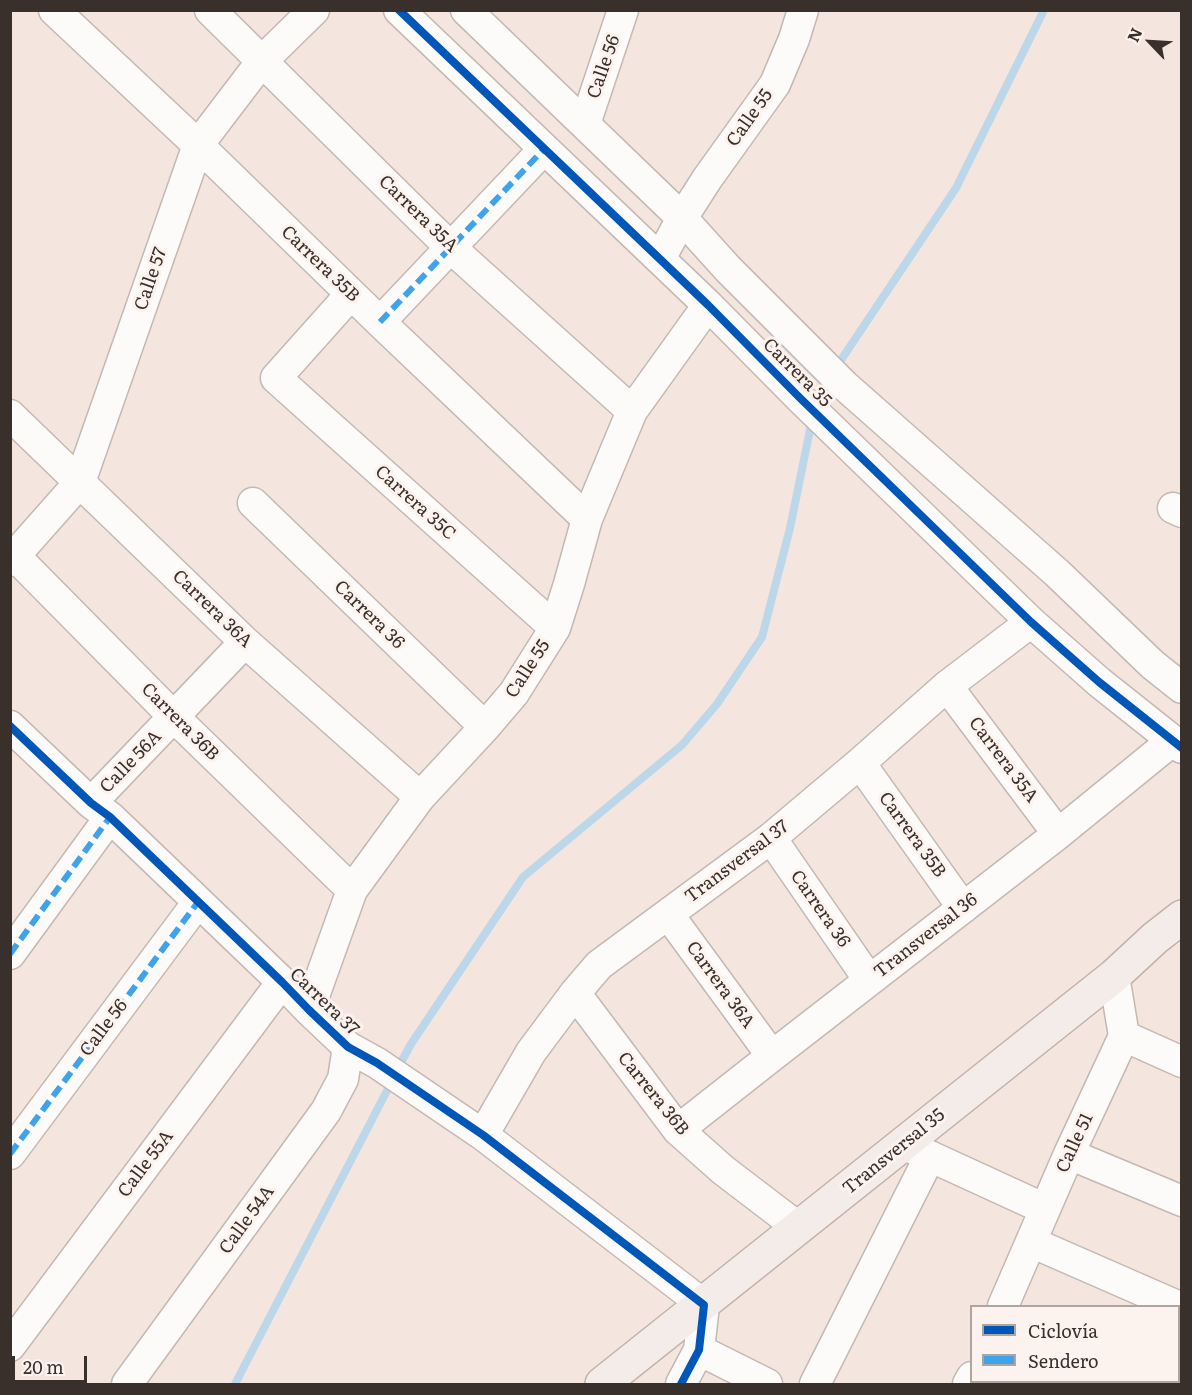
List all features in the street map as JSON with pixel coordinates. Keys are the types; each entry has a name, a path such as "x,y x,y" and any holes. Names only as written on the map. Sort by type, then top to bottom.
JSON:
{"main road":[{"name":"Transversal 35","path":"602,1384 799,1228 917,1150 1155,938 1182,917"}],"street":[{"name":"Carrera 35B","path":"54,10 198,145 587,519"},
{"name":"Carrera 35A","path":"210,10 451,248 633,411"},
{"name":"Calle 57","path":"12,556 80,482 198,145 262,62 314,10"},
{"name":"Carrera 35","path":"399,10 708,305 801,399 1031,622 1099,682 1177,744"},
{"name":"Calle 56","path":"585,124 623,10"},
{"name":"Calle 55","path":"660,259 707,179 775,84 794,39 803,10"},
{"name":"Carrera 35","path":"476,15 682,218 728,269 844,385 1057,573 1152,665 1182,687"},
{"path":"380,322 544,149"},
{"name":"Carrera 35C","path":"351,294 276,378 555,628"},
{"name":"Calle 55","path":"309,1010 352,890 420,797 514,693 555,628 587,519 633,411 708,305"},
{"name":"Carrera 36A","path":"10,415 245,642 420,797"},
{"name":"Carrera 36","path":"253,503 485,727"},
{"name":"Carrera 36B","path":"12,556 352,890"},
{"name":"Transversal 37","path":"483,1135 531,1052 599,965 771,838 860,764 947,686 1031,622"},
{"name":"Calle 56A","path":"10,954 101,810 174,717 245,642"},
{"name":"Carrera 35A","path":"947,686 1059,834"},
{"name":"Carrera 37","path":"11,726 348,1047 377,1063 483,1135 704,1305"},
{"name":"Transversal 36","path":"678,1130 1177,744"},
{"name":"Carrera 35B","path":"860,764 963,908"},
{"name":"Carrera 36","path":"771,838 869,980"},
{"name":"Calle 56","path":"10,1154 198,902"},
{"name":"Carrera 36A","path":"668,914 772,1056"},
{"path":"1114,976 1124,1036 1182,1062"},
{"name":"Calle 55A","path":"10,1346 282,982"},
{"name":"Carrera 36B","path":"575,993 678,1130 723,1170 799,1228"},
{"name":"Calle 51","path":"1003,1305 1069,1154 1124,1036"},
{"name":"Calle 54A","path":"128,1384 326,1111 343,1079 348,1047"},
{"path":"815,1384 917,1150 1045,1209"},
{"path":"1069,1154 1182,1201"},
{"path":"1031,1242 1175,1305"},
{"path":"681,1384 699,1350 704,1305"},
{"path":"699,1350 767,1384"}],"waterway":[{"path":"835,369 956,188 1044,10"},
{"path":"816,402 828,379"},
{"path":"397,1070 411,1044 523,877 682,745 717,704 762,637 790,528 812,420"},
{"path":"235,1384 392,1081"}],"marked path":[{"path":"380,322 544,149"},
{"path":"10,954 110,817"},
{"path":"10,1154 198,902"}],"cycle path":[{"path":"399,10 708,305 801,399 1031,622 1099,682 1182,748"},
{"path":"10,726 91,803 110,817 348,1047 377,1063 483,1135 704,1305 699,1350 681,1384"}]}
